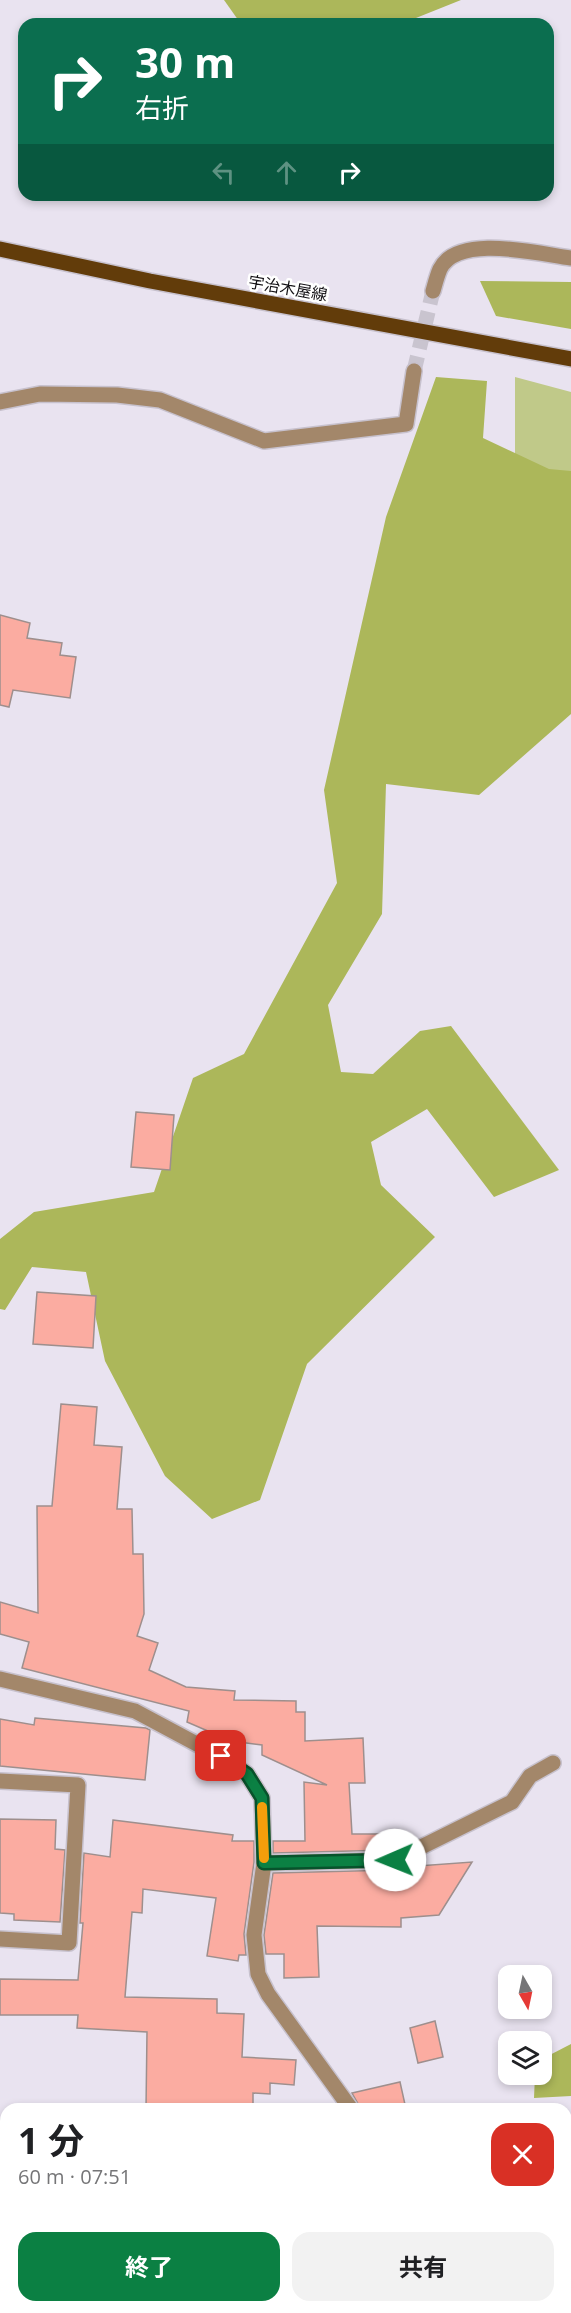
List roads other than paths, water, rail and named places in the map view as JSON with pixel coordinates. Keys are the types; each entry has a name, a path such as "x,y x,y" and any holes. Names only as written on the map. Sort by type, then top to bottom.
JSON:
{"main road":[{"name":"宇治木屋線","path":"0,249 150,281 571,359"}],"street":[{"path":"433,291 441,267 456,254 474,248 571,258"},
{"path":"0,402 40,394 150,398 264,441 295,439 406,424 414,371"},
{"path":"0,1678 135,1711 221,1756 247,1774 262,1798 264,1863 254,1935 258,1974 268,1994 347,2103"},
{"path":"264,1863 395,1860 512,1802 530,1776 553,1762"},
{"path":"0,1781 78,1785 69,1943 0,1939"}],"tunnel":[{"path":"414,371 433,291"}]}
